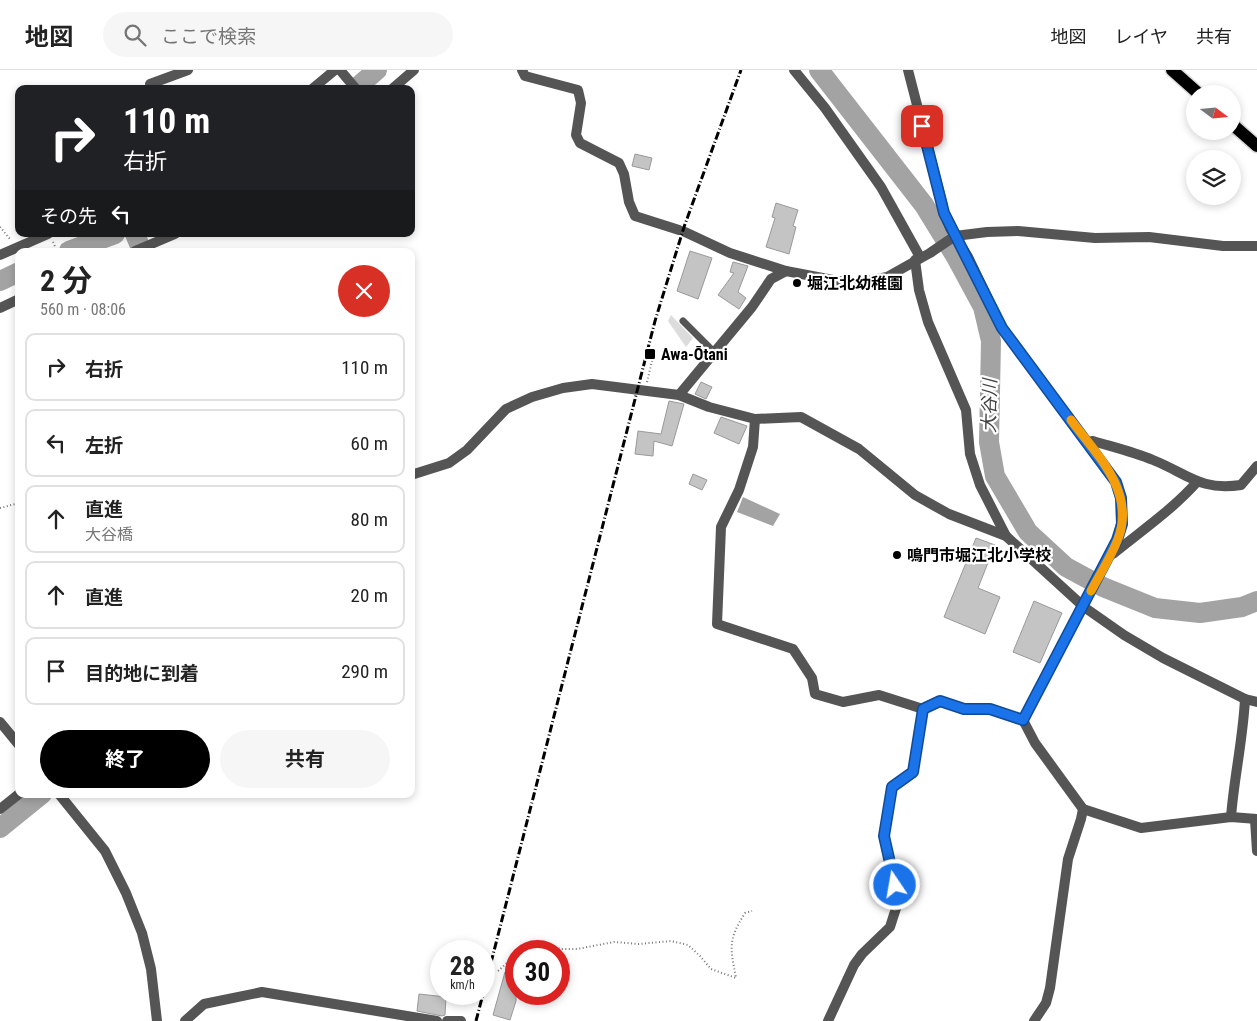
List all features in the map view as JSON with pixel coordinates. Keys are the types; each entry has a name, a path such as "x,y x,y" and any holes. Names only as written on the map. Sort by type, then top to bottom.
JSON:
{"main road":[{"path":"1172,70 1189,85"},
{"path":"1241,132 1257,146"}],"street":[{"path":"150,84 188,70"},
{"path":"317,85 335,70"},
{"path":"340,70 353,85"},
{"path":"397,85 414,70"},
{"path":"522,70 525,76 578,90 581,103 576,136 580,143 619,163 624,174 629,202 635,216 682,231 730,253 786,270 854,284 887,277 953,238 987,232 1018,231 1094,238 1150,237 1223,246 1257,246"},
{"path":"794,70 825,108 881,187 922,257 919,290 928,322 966,410 970,454 980,485 1006,536"},
{"path":"908,70 944,213 953,238 968,257 1002,328 1088,442 1116,482 1121,498 1122,524 1117,540 1023,720"},
{"path":"18,248 46,237"},
{"path":"143,248 169,237"},
{"path":"163,240 164,248"},
{"path":"0,255 15,249"},
{"path":"679,395 772,279 786,270"},
{"path":"0,308 15,301"},
{"path":"415,474 450,463 467,450 506,409 532,397 563,388 592,384 679,395 709,407 755,419 801,417 859,449 915,495 949,514 1006,536 1124,635 1163,658 1245,699 1257,702"},
{"path":"755,419 753,447 739,490 721,527 716,624 793,649 812,678 815,694 843,702 879,695 923,709 940,701 964,709 990,709 1023,720 1035,743 1082,809 1141,828 1231,818 1256,820 1257,851"},
{"path":"1088,442 1093,441 1153,460 1197,482 1215,486 1241,485 1257,466"},
{"path":"1106,562 1133,537 1145,530 1186,494 1197,482"},
{"path":"1231,818 1233,787 1242,748 1245,699"},
{"path":"828,1021 854,965 862,954 890,928 898,902 884,836 892,787 913,772 923,709"},
{"path":"0,722 15,740"},
{"path":"0,809 15,798"},
{"path":"62,798 105,851 126,893 142,933 151,969 157,1021"},
{"path":"1034,1021 1046,1002 1050,988 1068,859 1081,819 1082,809"},
{"path":"185,1021 204,1004 262,992 437,1021"},
{"path":"446,1021 461,1021"}],"lane":[{"path":"683,321 714,352"}],"path":[{"path":"644,391 652,361 650,361"},
{"path":"0,508 15,504"},
{"path":"570,948 614,942 639,944 671,941 688,945 710,969 736,978 730,947 737,926 745,913 752,911"},
{"path":"498,971 505,965"}],"shaded area":[{"path":"671,315 693,338 686,347 668,321"},
{"path":"743,497 780,514 773,526 737,512"}],"building":[{"path":"635,154 652,158 649,170 632,166"},
{"path":"776,203 798,210 793,226 796,227 789,254 766,247 775,218 772,217"},
{"path":"690,251 712,258 698,299 677,291"},
{"path":"733,262 748,266 738,292 746,298 739,309 718,295 734,273 730,272"},
{"path":"701,382 712,387 706,399 695,394"},
{"path":"669,401 684,404 672,446 654,441 653,456 635,454 638,431 661,434"},
{"path":"721,417 747,426 739,444 714,433"},
{"path":"693,474 707,480 702,490 689,484"},
{"path":"976,538 995,545 978,588 1000,597 985,634 944,617"},
{"path":"1034,601 1062,613 1040,663 1013,652"},
{"path":"505,972 505,1005 515,1005 510,1020 493,1015"},
{"path":"419,994 430,995 430,1005 446,1005 445,1015 442,1016 417,1011"}],"waterway":[{"name":"大谷川","path":"360,85 377,70"},
{"name":"大谷川","path":"819,70 924,205 956,257 983,307 991,341 989,442 995,476 1028,532 1066,567 1103,587 1155,608 1200,613 1242,607 1257,601"},
{"path":"77,248 107,237"},
{"name":"大谷川","path":"136,237 141,248"},
{"path":"0,281 15,274"},
{"name":"大谷川","path":"0,828 37,798"}],"railway":[{"path":"495,947 655,321 684,227 741,70"},
{"path":"476,1021 480,1005"}],"slow traffic":[{"path":"1071,420 1116,482 1121,498 1122,524 1117,540 1091,591"}],"place":[{"name":"堀江北幼稚園","path":"797,283"},
{"name":"Awa-Ōtani","path":"650,354"},
{"name":"鳴門市堀江北小学校","path":"897,555"}],"route":[{"path":"895,885 884,836 892,787 913,772 923,709 940,701 964,709 990,709 1023,720 1084,607 1117,540 1122,524 1121,498 1116,482 1002,328 968,257 950,228 944,213 922,126"}]}
